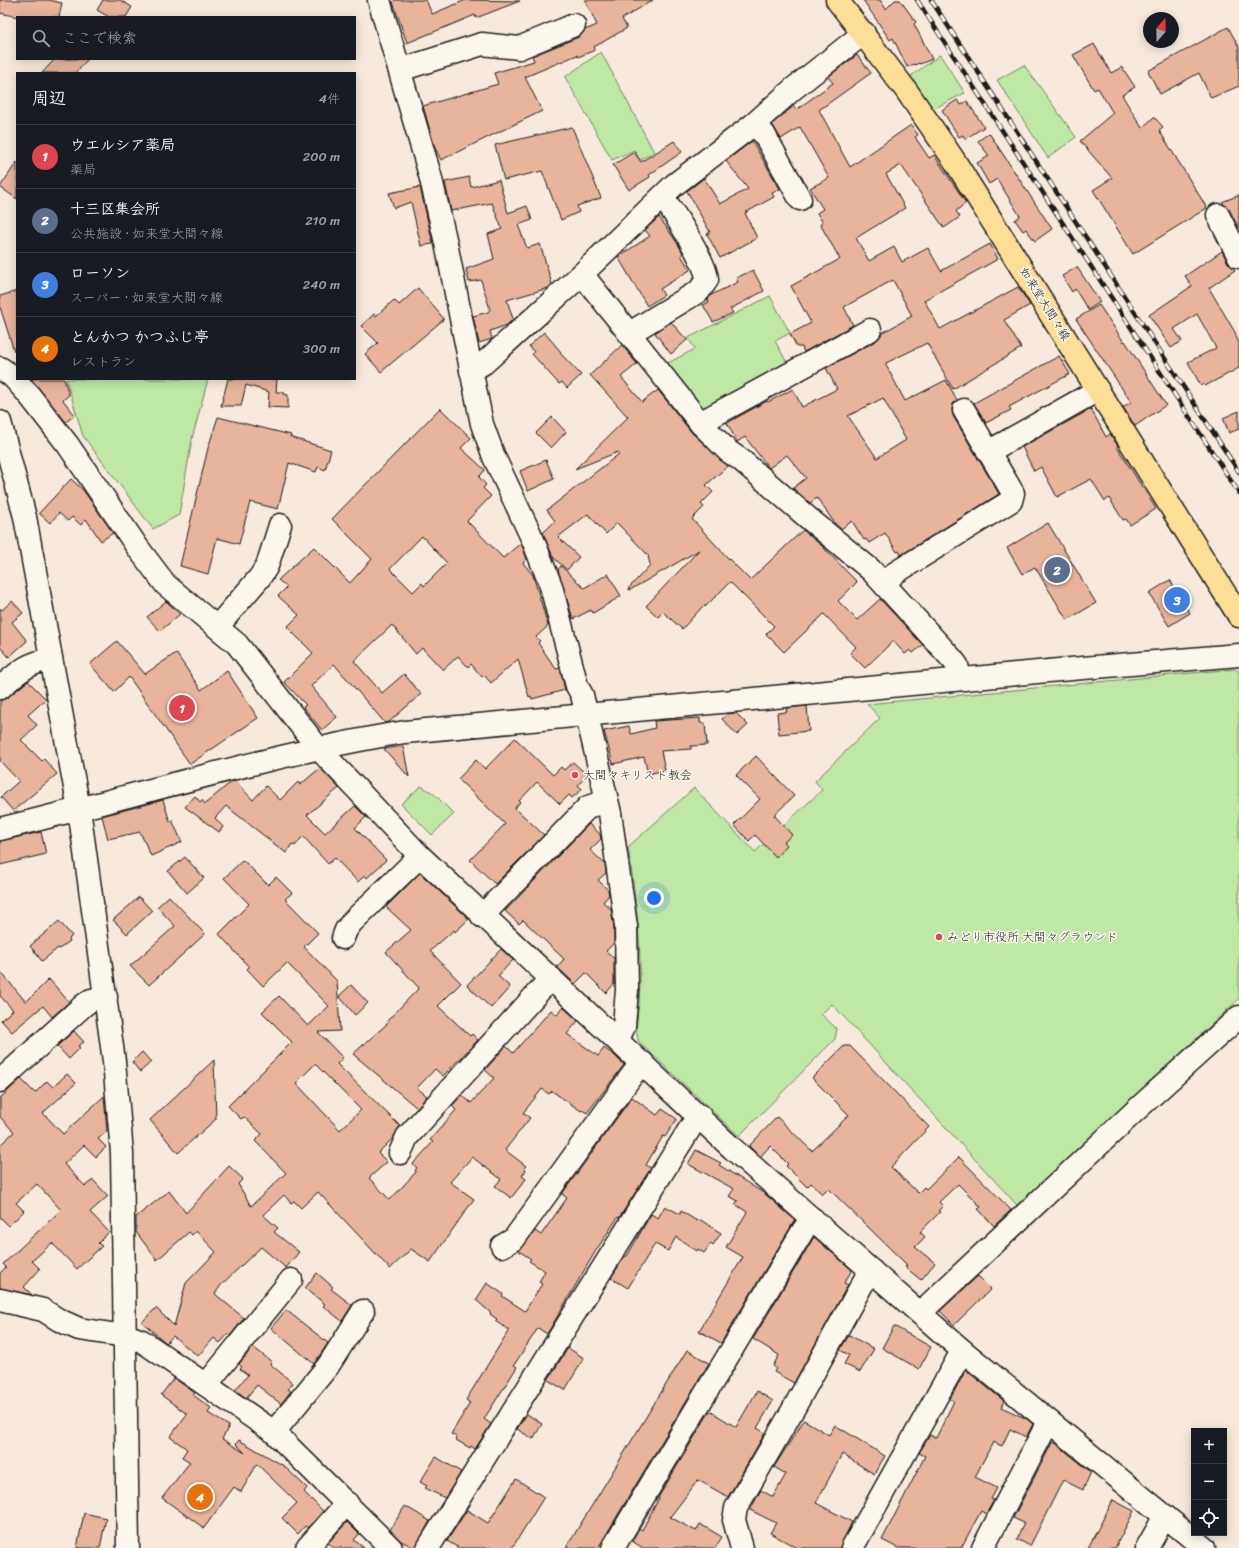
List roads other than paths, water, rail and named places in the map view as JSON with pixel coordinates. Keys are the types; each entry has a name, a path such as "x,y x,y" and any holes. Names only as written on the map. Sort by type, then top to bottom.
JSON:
{"main road":[{"name":"如来堂大間々線","path":"837,0 864,33 954,160 1239,616"}],"street":[{"path":"379,0 430,175 446,243 478,409 487,440 533,540 554,596 577,686 582,695 613,830 628,951 628,990 624,1026 618,1040"},
{"path":"400,70 482,44 518,48 574,25"},
{"path":"471,371 484,363 582,274 680,181 754,124 799,84 864,33"},
{"path":"754,124 764,134 800,199"},
{"path":"630,334 699,290 707,280 705,268 671,208 662,197"},
{"path":"1218,215 1239,256"},
{"path":"582,274 701,424 728,451 741,460 807,517 859,559 884,583 957,665 960,679"},
{"path":"701,424 709,418 870,330"},
{"path":"0,368 12,376 29,395 68,445 138,548 166,585 194,609 218,626 250,658 319,749 420,856 482,916 700,1116 963,1352 1204,1548"},
{"path":"988,452 1098,390"},
{"path":"884,583 894,573 1011,501 1013,493 964,410"},
{"path":"0,422 25,517 79,809 118,1093 122,1153 126,1336 128,1548"},
{"path":"218,626 264,572 280,525"},
{"path":"0,829 319,749 381,736 423,730 960,679 1239,655"},
{"path":"0,688 26,666 32,663 51,659"},
{"path":"482,916 588,807 606,801"},
{"path":"343,938 346,930 352,922 420,856"},
{"path":"400,1153 407,1137 551,978"},
{"path":"0,1081 84,1005 91,1000 106,997"},
{"path":"920,1314 1134,1112 1239,1017"},
{"path":"502,1246 514,1239 635,1071 643,1063"},
{"path":"428,1548 692,1125 700,1116"},
{"path":"613,1548 792,1250 813,1219"},
{"path":"742,1548 734,1520 736,1508 794,1408 864,1281 872,1271"},
{"path":"206,1385 291,1280"},
{"path":"0,1300 42,1310 79,1329 126,1336 142,1341 274,1432 347,1503 390,1548"},
{"path":"274,1432 328,1366 363,1312"},
{"path":"852,1548 963,1352"},
{"path":"983,1548 1043,1432 1050,1423"},
{"path":"307,1548 347,1503"},
{"path":"1147,1548 1165,1516"}],"railway":[{"path":"917,0 1239,493"},
{"path":"931,0 1239,472"}],"place":[{"name":"十三区集会所","path":"1057,570"},
{"name":"ローソン","path":"1177,600"},
{"name":"ウエルシア薬局","path":"182,708"},
{"name":"大間々キリスト教会","path":"575,775"},
{"name":"みどり市役所 大間々グラウンド","path":"939,937"},
{"name":"とんかつ かつふじ亭","path":"200,1497"}]}
